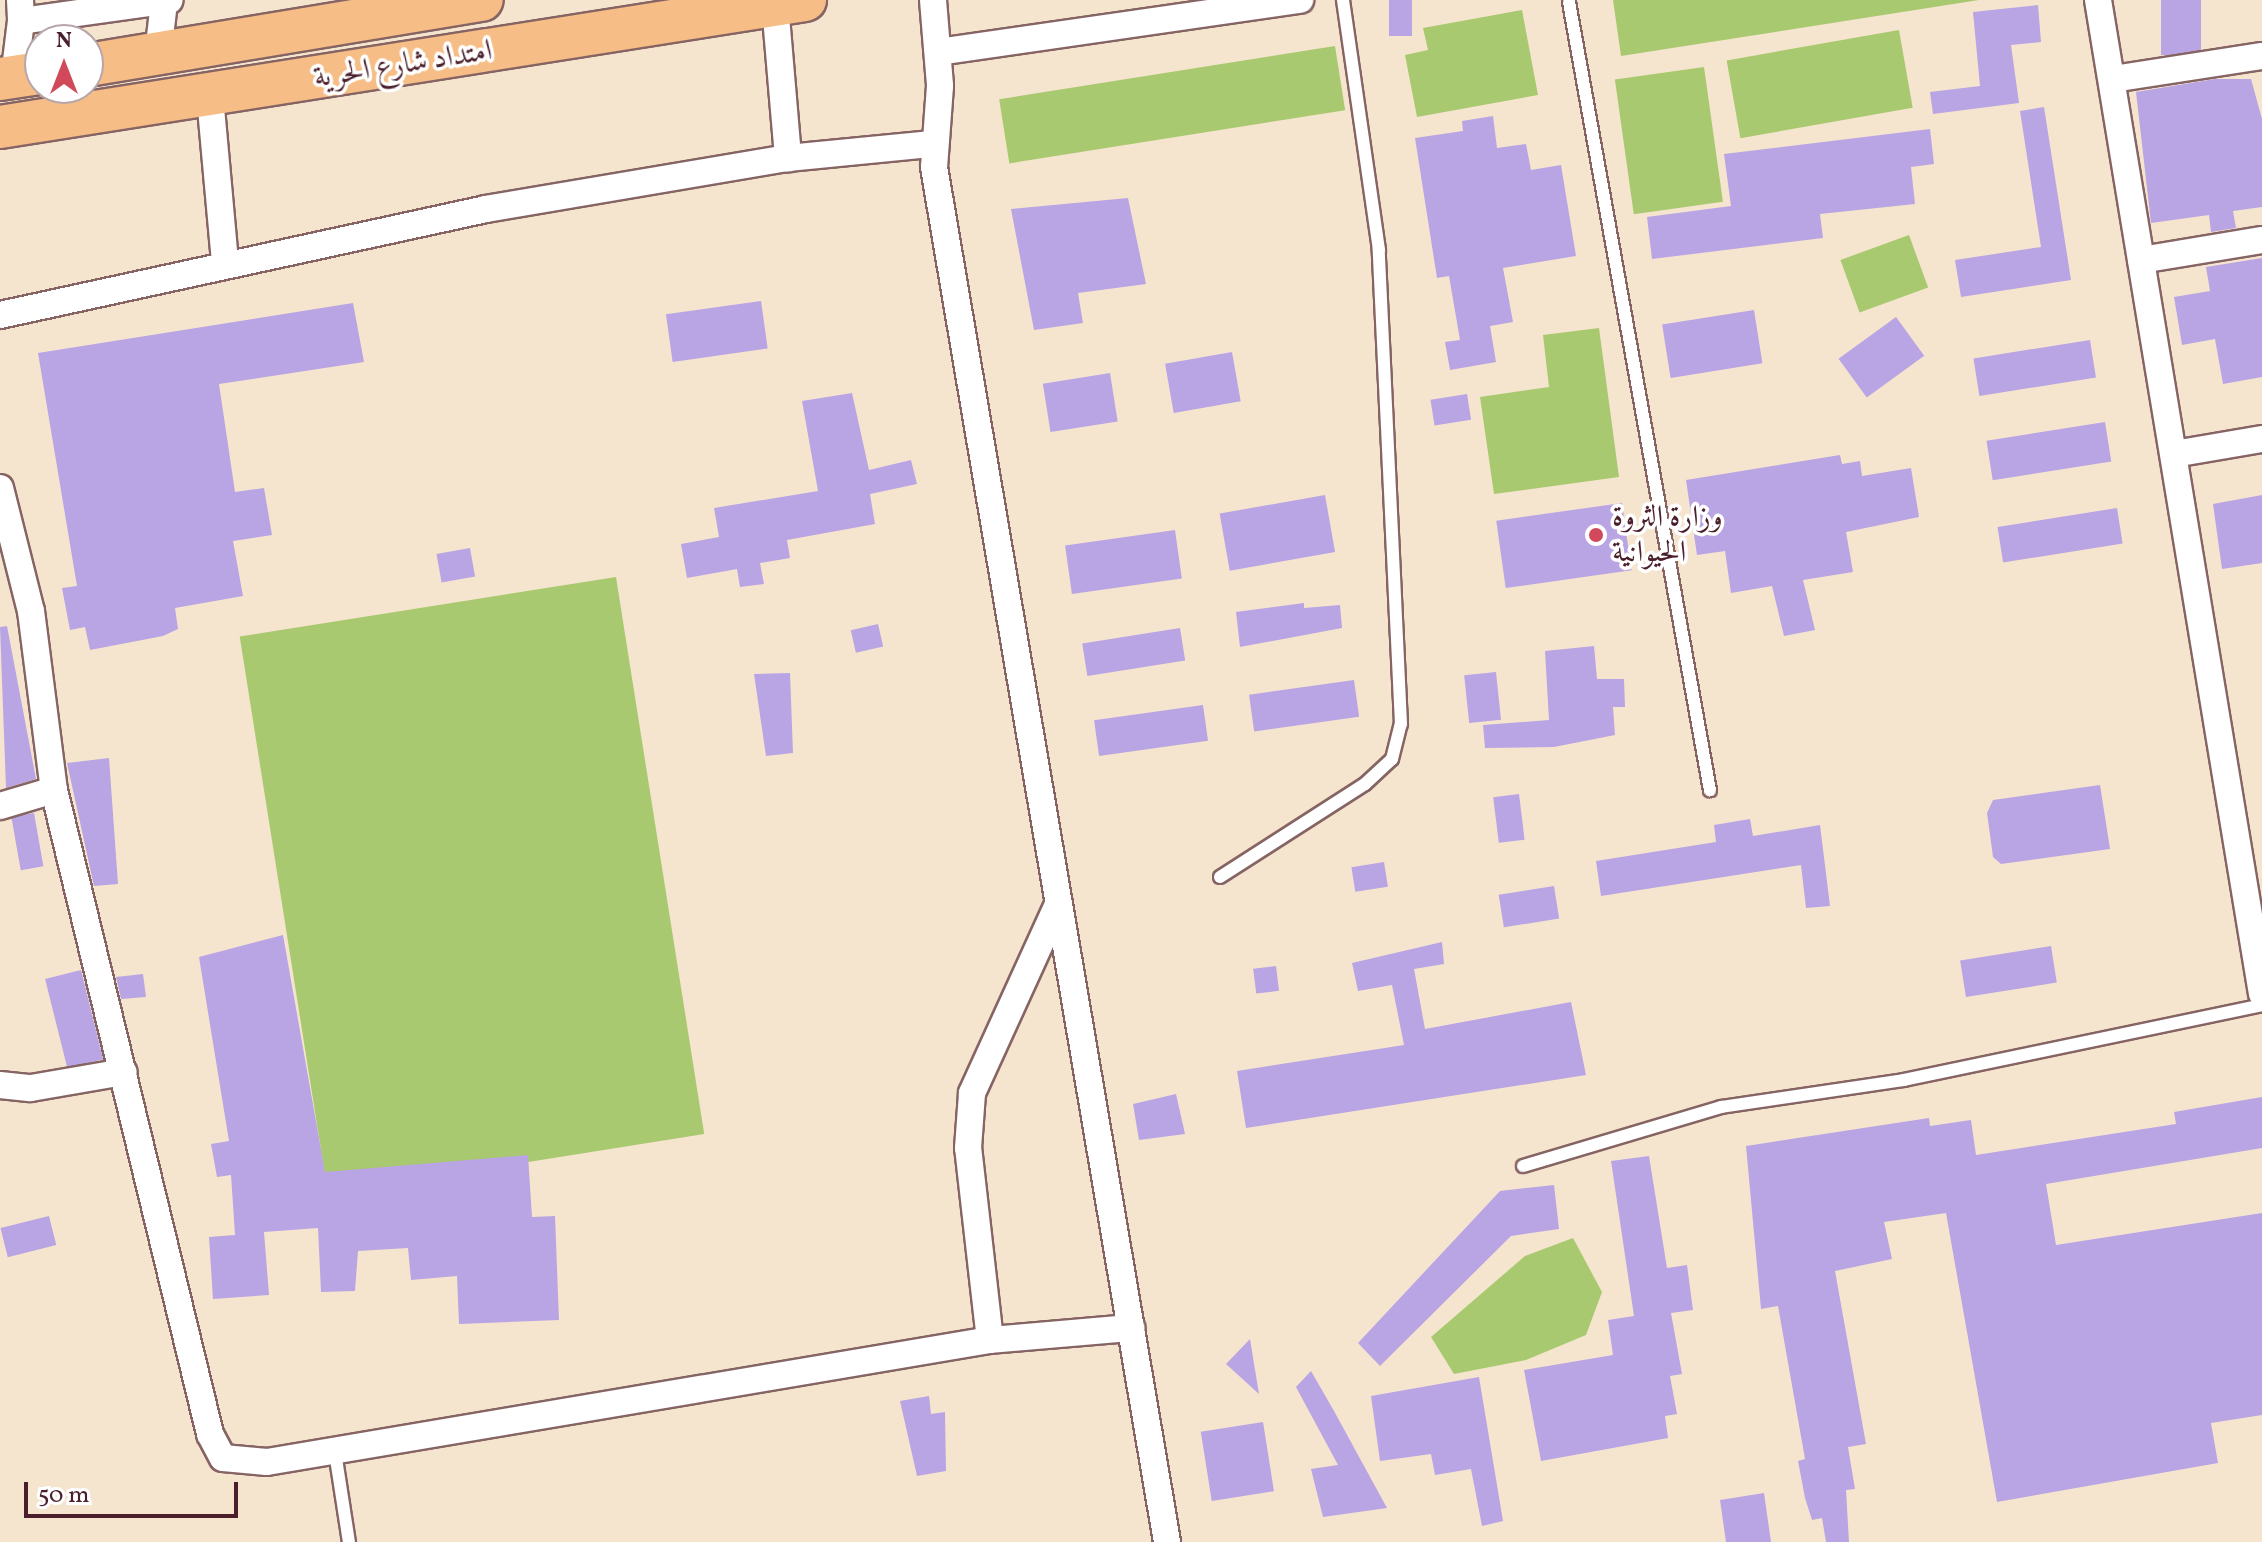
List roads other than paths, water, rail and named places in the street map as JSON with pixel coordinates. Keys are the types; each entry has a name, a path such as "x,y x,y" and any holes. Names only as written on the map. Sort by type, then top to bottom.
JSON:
{"main road":[{"name":"امتداد شارع الحرية","path":"104,62 482,0"},
{"name":"امتداد شارع الحرية","path":"0,127 210,97 790,2"},
{"path":"272,36 282,85"}],"street":[{"path":"933,0 938,52 932,144 1167,1542"},
{"path":"938,52 1300,0"},
{"path":"2098,0 2262,994"},
{"path":"18,76 21,10 167,1 158,54"},
{"path":"788,158 790,2"},
{"path":"2113,79 2262,56"},
{"path":"210,97 225,261"},
{"path":"0,315 225,261 788,158 932,144"},
{"path":"2141,260 2262,240"},
{"path":"2174,454 2262,439"},
{"path":"0,488 31,611 54,790 210,1434 223,1458 267,1462 990,1340 1131,1328"},
{"path":"0,806 54,790"},
{"path":"990,1340 968,1148 972,1093 1058,904"},
{"path":"0,1085 31,1088 124,1072"}],"lane":[{"path":"1220,877 1365,784 1392,759 1401,724 1379,250 1343,0"},
{"path":"1569,2 1710,790"},
{"path":"1523,1166 1721,1107 1904,1080 2262,1005"},
{"path":"335,1452 349,1542"}],"place":[{"name":"وزارة الثروة الحيوانية","path":"1596,535"}]}
